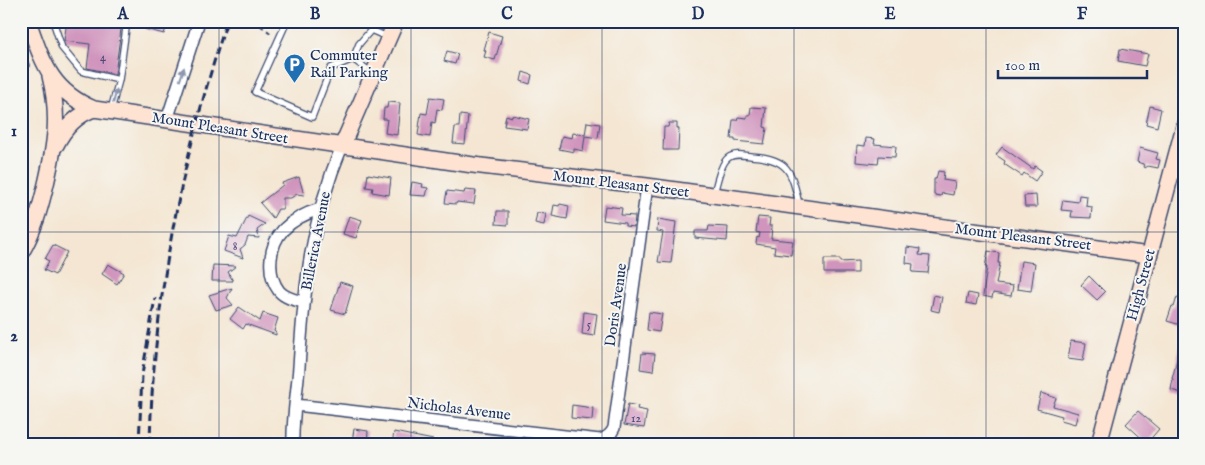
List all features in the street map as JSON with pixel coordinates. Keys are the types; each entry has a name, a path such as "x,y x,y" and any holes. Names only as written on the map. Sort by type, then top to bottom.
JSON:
{"main road":[{"path":"21,253 39,214 54,149 56,108 50,72 28,21"},
{"name":"Billerica Avenue","path":"342,146 396,21"},
{"name":"Mount Pleasant Street","path":"50,72 64,91 75,100 94,108 111,111 473,165 647,186 1149,255"},
{"path":"54,149 68,127 81,115 94,108"},
{"name":"High Street","path":"1099,444 1184,126"}],"street":[{"path":"167,120 199,21"},
{"name":"Billerica Avenue","path":"293,444 303,302 312,244 328,180 342,146"},
{"name":"Doris Avenue","path":"614,428 647,186"},
{"path":"303,302 292,300 280,291 271,275 272,250 282,230 302,214 320,209"},
{"name":"Nicholas Avenue","path":"296,406 600,440 609,436 614,428"}],"lane":[{"path":"54,21 62,48 81,71 119,80"},
{"path":"111,111 119,80 127,21"},
{"path":"286,21 255,92 312,117 331,68 353,59 359,44 371,30 375,21"},
{"path":"371,30 389,38"},
{"path":"353,59 374,74"},
{"path":"713,196 722,168 729,157 735,155 755,156 775,159 786,169 795,186 800,208"}],"path":[{"path":"254,21 279,39"}],"building":[{"path":"67,21 122,21 115,74 87,68 90,44 64,41"},
{"path":"145,21 168,23 164,34 145,29"},
{"path":"489,32 502,36 495,60 484,57"},
{"path":"21,45 30,66 21,70"},
{"path":"1120,49 1148,54 1145,66 1118,61"},
{"path":"447,51 458,54 455,64 444,61"},
{"path":"523,72 532,75 530,84 521,81"},
{"path":"430,97 444,99 442,110 437,109 435,123 432,122 430,137 418,135 421,113 427,114"},
{"path":"388,102 400,103 397,135 385,133 387,119 383,119 384,108 387,108"},
{"path":"1150,106 1161,109 1157,127 1146,124"},
{"path":"751,107 766,108 764,127 767,128 764,144 731,139 733,120 737,120 738,117 747,118 747,115 750,115"},
{"path":"460,115 468,116 465,144 453,143 455,127 459,127"},
{"path":"506,115 529,119 527,129 504,126"},
{"path":"587,122 600,124 598,138 585,136 583,151 574,149 574,152 559,149 562,136 572,138 573,133 585,135"},
{"path":"669,123 677,123 677,128 679,128 678,150 663,150 664,127 668,127"},
{"path":"866,138 875,139 874,144 896,146 895,157 879,156 878,164 856,162 857,145 865,146"},
{"path":"1002,147 1033,169 1035,166 1042,171 1035,181 1024,173 1022,176 1004,164 1005,161 996,155"},
{"path":"1140,148 1158,153 1156,159 1160,160 1158,168 1148,166 1145,168 1143,164 1137,162"},
{"path":"938,171 944,172 943,180 955,182 953,195 942,193 941,196 934,195 934,179 936,179"},
{"path":"368,174 391,178 389,195 372,192 373,188 366,187"},
{"path":"299,177 304,195 297,194 291,198 283,198 283,209 278,209 273,218 260,203 283,185 282,183"},
{"path":"412,182 423,184 422,187 428,188 426,196 410,195"},
{"path":"465,190 476,191 474,204 445,203 447,191 464,193"},
{"path":"1036,195 1037,207 1025,207 1024,196"},
{"path":"1079,195 1087,196 1086,206 1092,207 1091,218 1071,217 1072,211 1061,210 1063,200 1078,202"},
{"path":"560,204 569,206 567,219 552,216 554,205 559,206"},
{"path":"605,206 622,208 621,215 635,216 634,227 625,226 625,223 603,220"},
{"path":"497,211 508,211 508,225 496,224"},
{"path":"537,213 546,214 544,225 535,223"},
{"path":"248,216 265,224 257,230 259,238 248,237 245,245 240,249 243,258 224,251 229,236 237,238"},
{"path":"349,216 362,220 356,238 343,234"},
{"path":"758,217 770,218 769,226 772,226 771,239 793,241 791,255 774,253 775,247 756,244 760,233 756,232"},
{"path":"658,219 676,222 671,263 658,262 663,232 657,231"},
{"path":"709,226 728,227 727,241 695,238 695,231 708,231"},
{"path":"53,245 67,252 55,275 44,270 49,261 45,259"},
{"path":"907,247 920,249 919,255 930,256 928,273 912,272 913,264 906,263"},
{"path":"988,251 999,253 998,263 1000,263 996,284 1013,286 1011,296 993,293 992,298 983,296"},
{"path":"824,259 840,259 840,262 858,261 858,273 824,273"},
{"path":"1021,261 1035,263 1031,291 1017,289"},
{"path":"108,264 124,273 117,284 102,274"},
{"path":"213,265 236,266 228,272 233,281 212,281"},
{"path":"1089,276 1105,292 1097,300 1081,285"},
{"path":"340,282 353,286 345,314 331,310"},
{"path":"232,288 227,298 233,305 216,310 209,295"},
{"path":"968,293 978,295 976,305 966,303"},
{"path":"934,295 942,297 939,312 931,310"},
{"path":"1177,297 1184,299 1184,326 1167,321"},
{"path":"239,307 260,321 263,313 278,318 274,331 276,335 246,324 243,329 230,319"},
{"path":"584,312 597,314 594,336 582,334"},
{"path":"649,312 662,314 659,332 647,330"},
{"path":"1071,341 1086,343 1083,361 1068,359"},
{"path":"1181,344 1184,344 1184,386 1182,393 1171,390"},
{"path":"642,353 655,354 653,371 640,369"},
{"path":"1041,393 1056,398 1053,406 1078,413 1075,424 1061,420 1062,416 1037,409"},
{"path":"628,404 638,406 637,409 647,411 644,428 624,425"},
{"path":"572,405 593,408 592,420 571,418"},
{"path":"1138,411 1159,429 1147,443 1126,424"},
{"path":"354,429 368,431 367,444 352,442"},
{"path":"394,432 433,440 433,444 392,444"}],"railway":[{"path":"150,444 157,336 173,230 196,124 227,21"},
{"path":"139,444 142,375 155,298"}],"place":[{"name":"Commuter Rail Parking","path":"294,83"}]}
